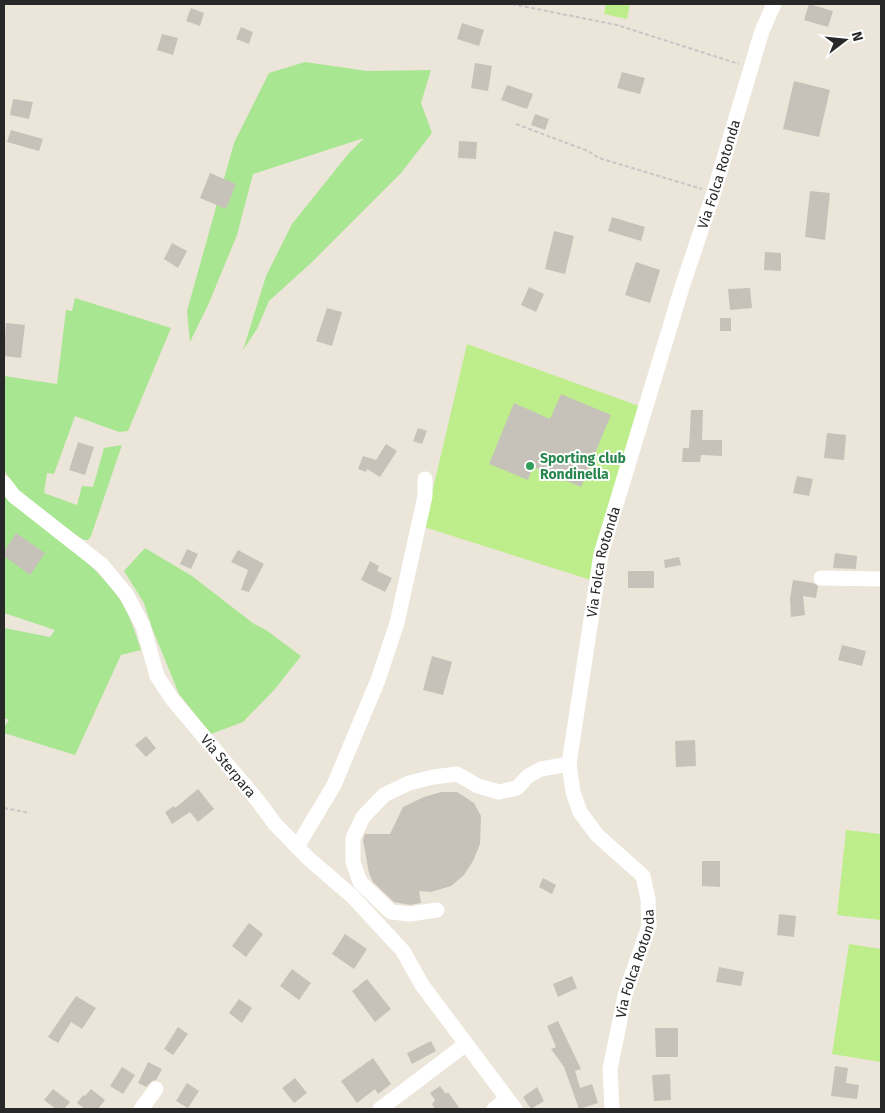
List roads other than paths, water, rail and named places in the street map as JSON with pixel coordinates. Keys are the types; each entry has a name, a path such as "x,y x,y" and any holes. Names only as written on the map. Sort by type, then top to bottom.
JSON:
{"street":[{"name":"Via Folca Rotonda","path":"612,1109 610,1069 625,995 649,926 648,899 643,876 597,835 580,812 573,792 569,764 601,554 762,31 774,4"},
{"path":"298,848 334,785 381,670 397,623 426,496 425,479"},
{"name":"Via Sterpara","path":"4,483 14,496 102,565 126,594 143,626 157,676 172,699 258,801 275,824 298,848 352,896 403,951 422,985 511,1104 494,1109"},
{"path":"821,578 881,579"},
{"path":"437,910 410,914 391,912 360,882 353,862 353,838 363,817 384,795 409,783 432,777 457,774 478,786 499,792 517,788 528,776 541,769 569,764"},
{"path":"380,1109 466,1044"},
{"path":"141,1109 156,1089"}],"place":[{"name":"Sporting club Rondinella","path":"530,466"}]}
